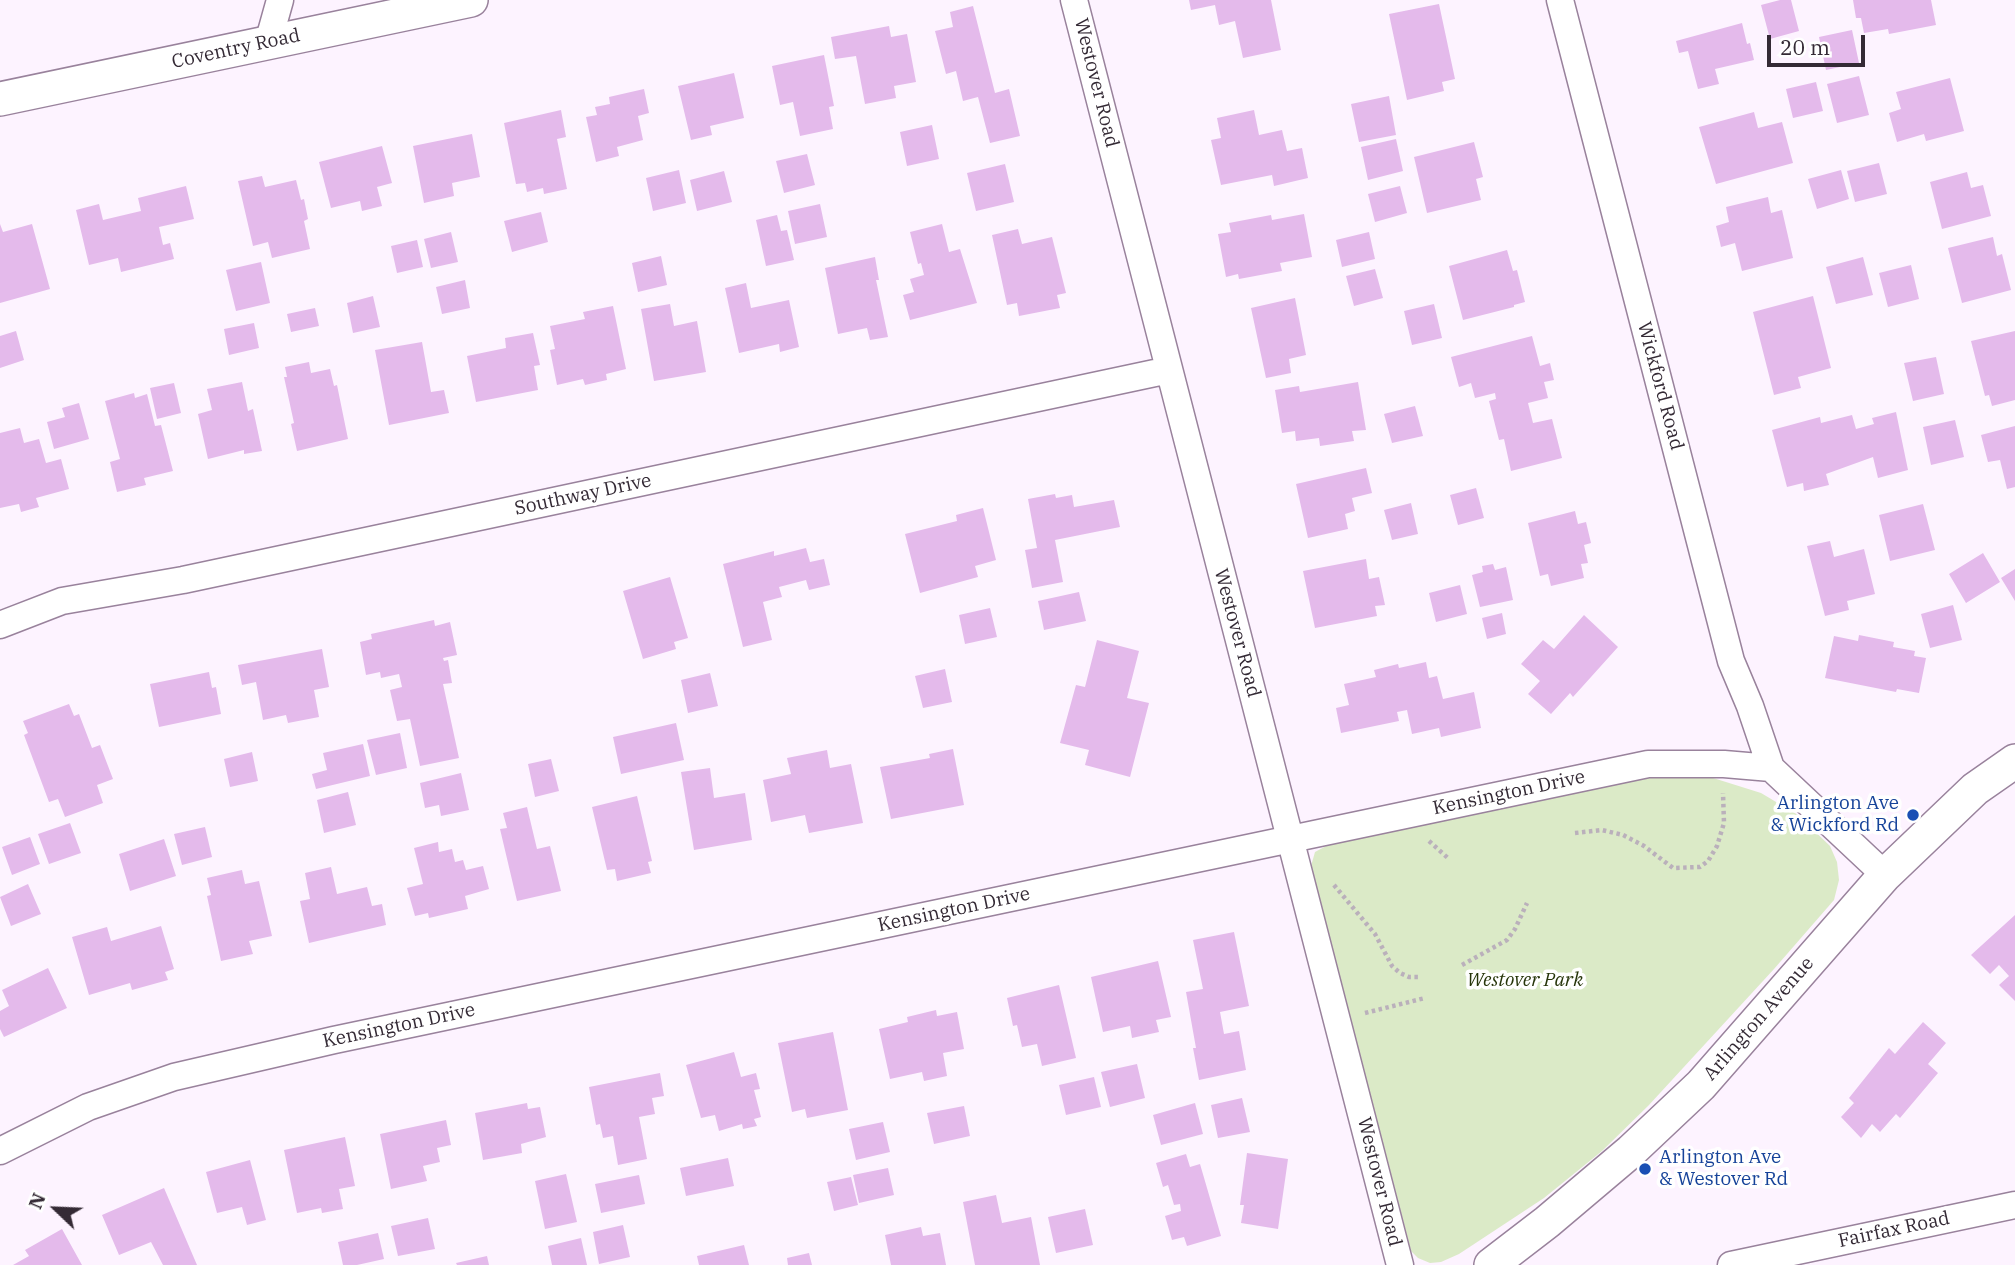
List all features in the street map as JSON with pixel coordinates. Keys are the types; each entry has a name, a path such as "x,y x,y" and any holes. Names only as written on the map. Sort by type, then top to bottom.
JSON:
{"street":[{"path":"268,43 279,0"},
{"name":"Coventry Road","path":"0,99 471,0"},
{"name":"Westover Road","path":"1074,0 1400,1265"},
{"name":"Wickford Road","path":"1560,0 1731,662 1750,706 1771,768"},
{"name":"Southway Drive","path":"0,625 62,601 196,577 1169,370"},
{"name":"Arlington Avenue","path":"1491,1265 1631,1152 1701,1085 1885,874 1975,789 2015,761"},
{"name":"Kensington Drive","path":"0,1151 88,1107 174,1077 361,1034 1648,764 1724,764 1771,768"},
{"path":"1771,768 1885,874"},
{"name":"Fairfax Road","path":"1731,1265 2015,1205"}],"path":[{"path":"1575,833 1602,830 1623,835 1644,846 1672,868 1699,867 1708,861 1721,835 1724,823 1723,782"},
{"path":"1422,841 1429,841 1449,859"},
{"path":"1333,884 1375,934 1392,966 1409,977 1419,977"},
{"path":"1462,965 1507,940 1527,903"},
{"path":"1337,1020 1425,998"}],"green space":[{"name":"Westover Park","path":"1655,775 1710,777 1761,793 1798,815 1830,846 1837,862 1839,880 1834,900 1649,1105 1602,1151 1544,1198 1459,1254 1441,1262 1430,1263 1418,1258 1411,1251 1311,866 1315,852 1328,845 1546,796"}],"building":[{"path":"1189,0 1271,0 1281,50 1243,58 1235,21 1219,25 1215,5 1191,10"},
{"path":"1791,0 1799,31 1770,39 1761,5"},
{"path":"1853,0 1931,0 1936,25 1889,34 1888,29 1864,33 1861,18 1856,18"},
{"path":"1439,4 1455,79 1442,82 1444,91 1407,100 1389,14"},
{"path":"973,6 995,93 1009,89 1020,136 990,143 978,97 963,101 956,71 946,74 935,31 953,27 950,12"},
{"path":"1742,23 1754,60 1715,69 1719,84 1698,89 1688,51 1679,53 1676,41"},
{"path":"889,26 891,37 907,34 916,82 894,86 896,98 865,104 856,56 835,59 831,37"},
{"path":"1852,30 1859,63 1826,70 1819,37"},
{"path":"824,55 834,106 829,107 833,129 800,136 793,102 780,105 772,66"},
{"path":"734,73 744,118 710,126 712,135 691,140 678,86"},
{"path":"1859,76 1869,115 1837,123 1827,84"},
{"path":"1950,78 1964,131 1926,141 1924,134 1897,142 1889,113 1901,109 1896,92"},
{"path":"1816,82 1823,111 1793,118 1786,89"},
{"path":"644,89 649,113 638,116 643,140 617,147 619,156 596,162 586,117 597,115 595,107 610,104 609,97"},
{"path":"1389,96 1396,135 1359,142 1351,104"},
{"path":"561,110 566,137 557,139 567,189 544,194 543,188 527,192 525,183 516,184 504,123"},
{"path":"1254,110 1259,135 1282,130 1287,151 1302,148 1308,178 1274,186 1272,175 1221,185 1211,140 1221,138 1217,118"},
{"path":"1754,112 1758,128 1782,122 1793,163 1716,184 1699,127"},
{"path":"932,125 939,159 907,166 900,132"},
{"path":"472,134 480,177 452,183 454,196 424,203 413,146"},
{"path":"1396,139 1403,171 1368,180 1361,147"},
{"path":"1474,142 1483,177 1476,179 1481,200 1427,213 1414,157"},
{"path":"382,146 392,183 377,187 382,206 362,211 360,201 331,208 319,162"},
{"path":"807,154 815,185 784,193 776,161"},
{"path":"1879,163 1887,194 1855,202 1847,171"},
{"path":"1005,164 1014,202 976,211 967,173"},
{"path":"679,170 686,203 653,211 646,178"},
{"path":"1841,170 1849,199 1817,209 1808,179"},
{"path":"724,171 732,202 697,211 690,180"},
{"path":"1967,172 1971,188 1983,185 1991,216 1942,229 1930,182"},
{"path":"262,176 265,187 296,180 301,200 304,199 308,219 304,221 310,249 272,258 268,242 253,246 238,181"},
{"path":"186,186 194,219 159,227 163,245 170,243 174,259 121,272 118,258 89,265 76,210 99,204 103,220 141,211 138,198"},
{"path":"1400,186 1407,213 1375,222 1368,194"},
{"path":"1768,197 1771,213 1782,210 1793,258 1742,271 1735,243 1721,247 1716,226 1729,222 1726,207"},
{"path":"820,204 827,237 795,244 788,211"},
{"path":"541,212 548,242 512,252 504,221"},
{"path":"1304,214 1312,257 1280,263 1282,271 1239,279 1238,274 1226,277 1218,234 1231,232 1229,223 1271,215 1272,220"},
{"path":"777,215 781,231 787,230 794,260 766,266 756,220"},
{"path":"0,224 3,232 32,224 50,289 0,303"},
{"path":"942,224 949,252 960,249 977,303 910,320 903,295 914,292 910,279 924,275 921,263 918,264 910,232"},
{"path":"1018,229 1022,244 1052,237 1066,293 1057,295 1060,308 1019,316 1017,303 1007,305 992,235"},
{"path":"451,232 458,262 431,268 424,239"},
{"path":"1369,232 1375,259 1342,267 1336,240"},
{"path":"1993,237 1997,256 2002,254 2011,290 1962,303 1948,248"},
{"path":"417,240 423,267 397,273 391,246"},
{"path":"1507,250 1513,271 1517,270 1525,302 1463,320 1449,266"},
{"path":"661,256 667,285 638,292 632,263"},
{"path":"875,257 879,280 876,280 888,337 870,340 867,328 838,334 825,268"},
{"path":"1863,257 1873,295 1836,304 1826,267"},
{"path":"261,262 270,303 236,311 226,270"},
{"path":"1911,265 1919,299 1888,307 1879,273"},
{"path":"1375,269 1383,298 1354,306 1346,276"},
{"path":"465,280 470,308 442,314 436,287"},
{"path":"746,283 751,308 789,300 799,347 780,352 779,344 739,353 725,288"},
{"path":"373,296 380,327 353,333 347,303"},
{"path":"1813,296 1831,368 1798,377 1801,388 1774,395 1753,312"},
{"path":"1295,298 1306,355 1289,359 1291,373 1266,378 1251,308"},
{"path":"670,304 674,326 697,321 706,372 654,381 641,309"},
{"path":"1434,304 1442,338 1412,345 1404,311"},
{"path":"613,306 626,369 606,374 607,380 585,385 583,379 557,385 550,350 555,349 550,326 585,319 583,312"},
{"path":"315,308 319,326 291,332 287,314"},
{"path":"254,323 259,348 229,355 224,329"},
{"path":"16,331 24,360 0,368 0,336"},
{"path":"2015,331 2015,400 1992,406 1989,395 1985,396 1971,341"},
{"path":"533,333 540,365 534,366 538,390 476,402 467,356 506,348 505,338"},
{"path":"1532,336 1540,366 1550,363 1554,380 1544,382 1548,398 1528,403 1533,423 1552,419 1562,458 1511,471 1504,439 1499,440 1489,401 1496,399 1495,393 1475,398 1471,383 1459,387 1451,357"},
{"path":"422,342 431,392 444,390 449,413 389,425 375,350"},
{"path":"1936,357 1944,394 1913,401 1904,363"},
{"path":"309,362 311,373 330,369 334,386 337,385 348,439 297,451 284,377 287,377 285,367"},
{"path":"242,382 248,411 253,409 262,451 244,454 244,450 208,459 198,414 212,410 207,389"},
{"path":"1358,382 1366,430 1352,431 1354,441 1320,446 1319,438 1296,441 1295,431 1282,433 1275,390 1299,386 1300,392"},
{"path":"174,383 181,413 157,419 150,388"},
{"path":"134,393 135,398 147,394 155,426 161,425 173,471 144,478 146,485 117,492 110,462 120,459 105,401"},
{"path":"79,403 89,439 54,449 47,422 65,417 62,408"},
{"path":"1415,406 1423,436 1392,443 1384,414"},
{"path":"1896,412 1908,470 1878,478 1873,457 1826,474 1829,485 1804,491 1803,483 1787,487 1772,430 1820,417 1821,423 1852,415 1856,429 1874,424 1872,418"},
{"path":"1955,420 1964,457 1931,465 1923,427"},
{"path":"2015,426 2015,487 2007,489 2000,460 1988,462 1981,435"},
{"path":"20,428 24,443 39,439 46,463 61,459 69,489 36,498 39,507 21,512 19,504 0,508 0,433"},
{"path":"1366,468 1372,493 1352,498 1355,511 1345,514 1348,529 1308,538 1296,484"},
{"path":"1476,488 1484,518 1458,525 1450,495"},
{"path":"1055,494 1056,498 1072,495 1074,507 1114,500 1120,527 1055,540 1063,582 1032,588 1025,550 1037,548 1028,499"},
{"path":"1411,503 1418,534 1392,540 1384,510"},
{"path":"1923,504 1935,550 1890,561 1879,515"},
{"path":"983,508 996,560 975,566 978,577 920,593 905,534 957,521 956,515"},
{"path":"1575,511 1578,524 1586,522 1591,543 1584,545 1588,563 1581,564 1584,578 1551,586 1548,574 1540,576 1528,523"},
{"path":"1830,541 1834,557 1864,549 1875,594 1847,601 1849,610 1825,616 1807,546"},
{"path":"806,548 810,562 824,559 830,585 809,590 806,580 779,587 782,597 763,602 772,640 743,647 723,564 774,551 774,556"},
{"path":"1983,553 2000,582 1966,603 1949,574"},
{"path":"1366,559 1369,579 1379,577 1385,605 1375,606 1377,616 1315,628 1303,571"},
{"path":"1493,564 1495,570 1506,567 1513,600 1480,607 1472,575 1483,572 1482,566"},
{"path":"2015,569 2015,601 2001,578"},
{"path":"670,577 688,638 674,642 676,649 643,659 623,591"},
{"path":"1460,585 1467,614 1436,622 1429,593"},
{"path":"1079,592 1086,621 1044,630 1038,601"},
{"path":"1953,605 1962,640 1930,648 1921,614"},
{"path":"990,608 997,637 965,644 959,615"},
{"path":"1502,613 1506,634 1487,639 1482,618"},
{"path":"1584,615 1618,647 1573,697 1570,693 1551,714 1528,694 1540,681 1521,664 1543,640 1554,649"},
{"path":"434,620 435,626 450,622 457,655 443,658 444,661 448,660 452,683 443,684 459,758 420,766 410,719 397,721 390,690 402,687 399,674 381,678 380,672 366,675 360,642 372,639 371,634"},
{"path":"1859,635 1894,642 1893,647 1915,651 1914,656 1926,658 1919,693 1897,689 1896,692 1825,678 1834,636 1858,641"},
{"path":"1097,640 1139,651 1127,698 1149,703 1130,777 1085,765 1089,750 1060,743 1076,685 1085,687"},
{"path":"322,649 329,687 314,690 319,717 288,723 286,715 263,720 256,682 242,685 238,665"},
{"path":"1426,662 1429,678 1437,676 1443,699 1474,692 1481,728 1441,737 1439,728 1412,734 1407,710 1397,712 1399,721 1341,733 1336,708 1349,705 1344,684 1376,677 1374,670 1398,664 1399,668"},
{"path":"945,669 952,702 923,708 915,676"},
{"path":"209,672 212,688 216,687 221,714 159,727 150,684"},
{"path":"710,673 718,706 688,713 681,680"},
{"path":"69,704 74,716 79,714 92,748 100,745 113,779 97,785 103,803 65,817 58,799 49,802 24,735 28,733 23,721"},
{"path":"676,723 684,760 621,774 613,737"},
{"path":"400,733 407,768 376,775 367,740"},
{"path":"363,744 370,776 316,789 312,774 327,770 323,753"},
{"path":"953,749 964,805 891,819 880,767 930,758 929,754"},
{"path":"827,750 830,768 851,764 863,823 809,833 805,815 771,822 763,780 791,774 787,758"},
{"path":"252,752 258,781 230,787 224,759"},
{"path":"551,759 559,791 535,797 528,764"},
{"path":"710,768 714,798 745,793 752,840 694,850 681,772"},
{"path":"461,773 469,810 441,816 439,805 425,808 420,783"},
{"path":"348,792 356,825 324,833 317,800"},
{"path":"637,796 652,861 648,862 651,873 617,881 615,869 607,870 592,807"},
{"path":"527,807 537,849 550,846 561,891 517,901 500,829 507,828 503,813"},
{"path":"70,823 81,853 49,864 38,834"},
{"path":"205,827 212,857 182,865 174,834"},
{"path":"30,837 40,864 12,875 2,847"},
{"path":"164,839 176,876 130,891 119,854"},
{"path":"438,842 439,852 452,849 455,862 463,860 466,870 483,866 489,889 465,896 468,909 429,918 428,913 415,916 407,888 423,884 414,848"},
{"path":"331,867 337,894 367,887 372,906 382,904 386,925 309,943 300,901 310,899 305,873"},
{"path":"242,870 245,884 259,881 272,936 249,941 253,954 221,961 207,896 211,895 207,878"},
{"path":"28,884 41,914 11,926 0,897"},
{"path":"2015,915 2015,1001 1999,985 2009,976 1999,965 1990,974 1971,955"},
{"path":"161,926 174,969 165,972 168,980 132,990 130,983 89,995 72,937 107,927 111,941"},
{"path":"1234,932 1249,1006 1220,1012 1224,1034 1239,1031 1246,1070 1199,1080 1186,992 1203,989 1193,940"},
{"path":"1158,961 1171,1017 1156,1020 1159,1032 1132,1038 1130,1026 1103,1032 1091,977"},
{"path":"48,968 67,1008 4,1037 0,1029 0,1011 9,1006 2,990"},
{"path":"1059,985 1076,1058 1042,1066 1037,1044 1022,1047 1017,1025 1013,1026 1007,998"},
{"path":"936,1010 937,1016 957,1012 964,1049 943,1053 947,1076 924,1081 922,1072 890,1079 879,1029 908,1022 907,1017"},
{"path":"1923,1022 1946,1043 1928,1064 1938,1073 1900,1118 1896,1114 1880,1132 1872,1124 1861,1138 1841,1117 1854,1103 1849,1098 1889,1048 1895,1054"},
{"path":"833,1032 848,1110 807,1118 805,1109 792,1112 778,1043"},
{"path":"734,1052 741,1077 756,1073 760,1089 754,1090 761,1117 754,1119 757,1126 743,1129 742,1124 719,1131 715,1115 701,1118 686,1065"},
{"path":"1137,1064 1145,1098 1110,1107 1101,1072"},
{"path":"660,1073 664,1096 652,1098 655,1114 639,1117 647,1159 618,1165 613,1136 603,1138 600,1124 596,1125 589,1087"},
{"path":"1094,1077 1101,1107 1066,1115 1059,1085"},
{"path":"1242,1098 1250,1132 1218,1138 1211,1105"},
{"path":"527,1103 528,1109 540,1107 546,1137 521,1144 522,1153 483,1160 475,1113"},
{"path":"1195,1103 1203,1134 1161,1145 1153,1115"},
{"path":"964,1106 970,1136 934,1144 927,1113"},
{"path":"446,1120 451,1145 437,1148 440,1162 423,1166 427,1181 391,1189 380,1134"},
{"path":"883,1122 890,1152 856,1160 849,1129"},
{"path":"345,1137 355,1186 339,1189 343,1209 322,1213 321,1208 297,1213 284,1150"},
{"path":"1247,1153 1288,1159 1278,1229 1241,1223 1244,1205 1240,1205"},
{"path":"1186,1154 1190,1167 1200,1164 1221,1236 1187,1246 1184,1237 1172,1240 1165,1216 1181,1211 1180,1204 1174,1205 1168,1185 1163,1187 1156,1163"},
{"path":"728,1158 734,1186 686,1196 680,1168"},
{"path":"250,1160 266,1220 247,1225 242,1207 217,1213 206,1172"},
{"path":"888,1168 894,1195 859,1203 853,1175"},
{"path":"566,1174 577,1222 545,1229 535,1181"},
{"path":"639,1175 645,1204 601,1213 595,1184"},
{"path":"851,1177 858,1205 834,1211 827,1182"},
{"path":"164,1188 197,1265 163,1265 151,1242 119,1255 102,1215"},
{"path":"996,1195 1002,1223 1031,1217 1040,1265 975,1265 963,1202"},
{"path":"1085,1209 1093,1245 1056,1253 1048,1217"},
{"path":"428,1218 435,1249 398,1256 391,1226"},
{"path":"623,1225 630,1257 599,1264 593,1232"},
{"path":"921,1227 923,1236 940,1233 946,1265 891,1265 885,1235"},
{"path":"62,1229 82,1265 13,1265 29,1256 25,1250"},
{"path":"378,1233 384,1259 343,1265 338,1242"},
{"path":"581,1238 587,1265 552,1265 548,1246"},
{"path":"744,1245 749,1265 699,1265 697,1256"},
{"path":"809,1253 812,1265 788,1265 787,1258"},
{"path":"487,1256 489,1265 456,1263"}],"place":[{"name":"Arlington Ave & Wickford Rd","path":"1913,815"},
{"name":"Arlington Ave & Westover Rd","path":"1645,1169"}]}
